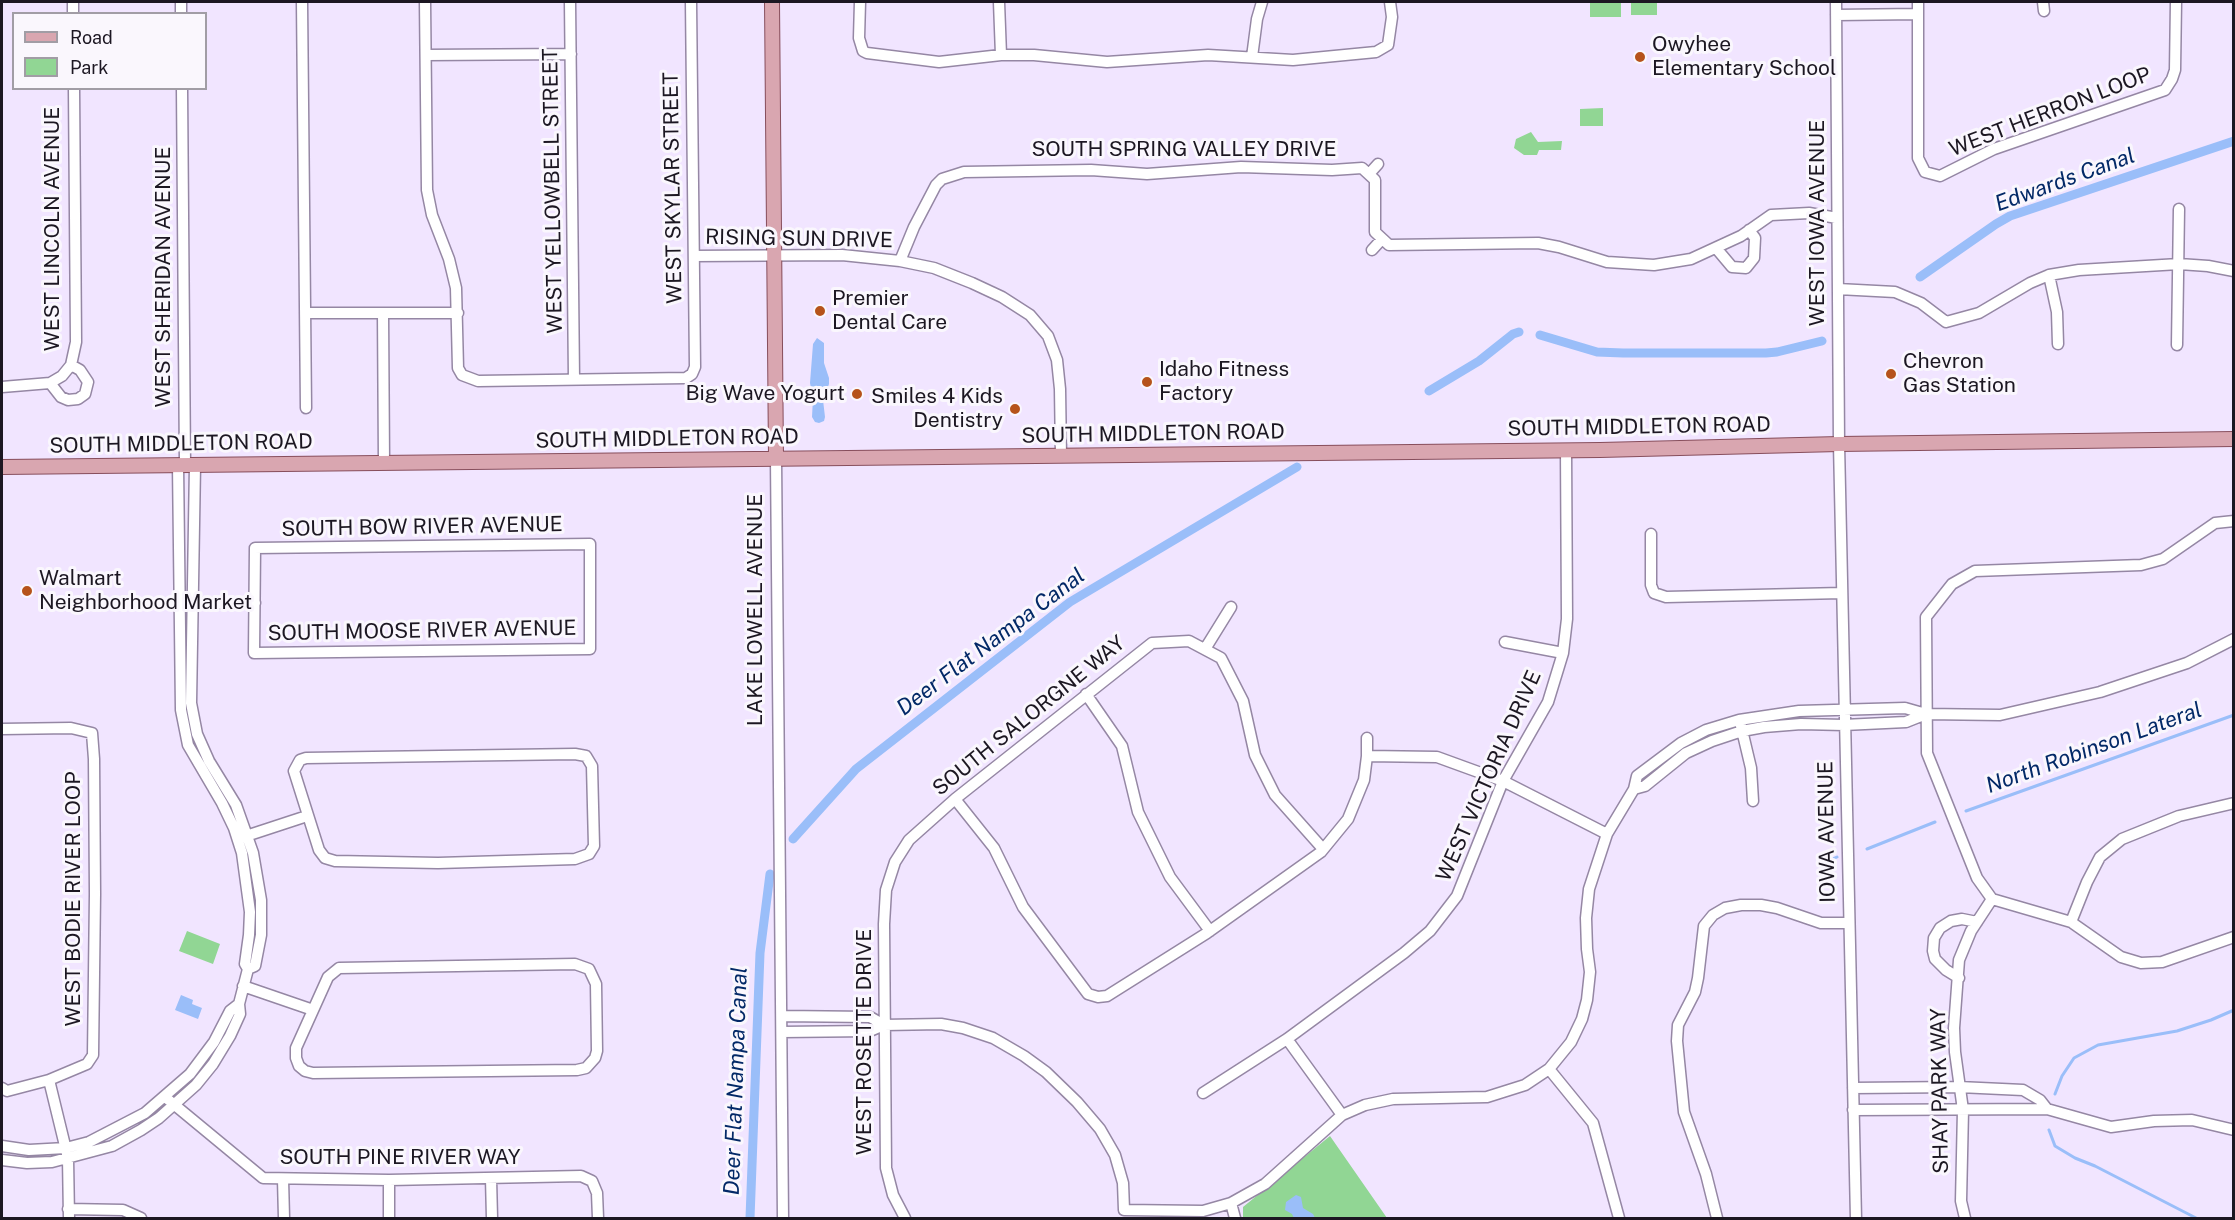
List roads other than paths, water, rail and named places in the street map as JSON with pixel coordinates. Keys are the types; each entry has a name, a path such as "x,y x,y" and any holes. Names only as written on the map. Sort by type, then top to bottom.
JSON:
{"main road":[{"name":"LAKE LOWELL AVENUE","path":"772,2 776,459"},
{"name":"SOUTH MIDDLETON ROAD","path":"2,467 1566,450 2234,439"}],"street":[{"path":"302,2 306,408"},
{"path":"425,2 427,190 432,215 450,260 456,288 458,368 462,375 478,381 574,380"},
{"name":"WEST YELLOWBELL STREET","path":"570,2 574,380"},
{"name":"WEST SKYLAR STREET","path":"574,380 686,378 692,374 695,367 691,2"},
{"path":"860,2 858,38 867,53 939,62 1001,55 1034,55 1107,62 1208,54 1305,59 1376,52 1388,45 1392,17 1390,2"},
{"path":"999,2 1001,55"},
{"path":"1252,57 1257,19 1262,2"},
{"name":"WEST IOWA AVENUE","path":"1836,2 1839,444"},
{"name":"WEST HERRON LOOP","path":"1918,2 1918,158 1925,172 1940,176 1994,149 2165,90 2175,70 2176,2"},
{"path":"1836,15 1918,14"},
{"path":"426,55 571,54"},
{"name":"WEST LINCOLN AVENUE","path":"51,383 62,376 71,365 76,342 74,90"},
{"name":"WEST SHERIDAN AVENUE","path":"182,90 186,465"},
{"path":"1378,164 1369,174 1375,180 1375,232 1389,245 1538,243 1607,262 1654,265 1691,259 1749,230 1771,215 1809,213 1837,218"},
{"name":"SOUTH SPRING VALLEY DRIVE","path":"900,261 914,227 936,185 942,179 964,172 1091,170 1147,174 1241,167 1332,170 1362,168 1369,174"},
{"path":"2177,345 2179,209"},
{"path":"1716,248 1732,267 1746,268 1754,258 1755,238 1749,230"},
{"path":"1372,250 1382,239"},
{"name":"RISING SUN DRIVE","path":"694,256 858,256 934,268 982,287 1030,315 1048,336 1057,360 1061,456"},
{"path":"1838,289 1895,292 1921,303 1946,322 1979,313 2030,283 2049,276 2079,270 2179,264 2234,271"},
{"path":"2049,276 2057,312 2058,344"},
{"path":"306,313 458,313"},
{"path":"383,313 384,463"},
{"path":"2,387 51,383 61,397 68,400 78,399 85,394 88,382 80,370 71,365"},
{"name":"IOWA AVENUE","path":"1839,444 1843,709 1856,1218"},
{"name":"WEST VICTORIA DRIVE","path":"1203,1093 1287,1039 1404,953 1430,932 1457,896 1503,781 1548,702 1563,653 1567,619 1566,450"},
{"name":"LAKE LOWELL AVENUE","path":"776,459 783,1218"},
{"path":"186,465 186,603"},
{"path":"2,1146 67,1153 112,1146 150,1124 196,1085 213,1064 240,1014 239,1004 248,969 245,964 250,912 243,837 198,765 186,737 180,695 186,603 186,465"},
{"path":"2234,521 2215,523 2163,559 2141,565 1975,571 1952,584 1926,617 1927,753 1977,879 1992,899 2071,922 2121,957 2141,963 2162,962 2234,937"},
{"path":"1651,534 1651,585 1654,593 1665,597 1842,593"},
{"name":"SOUTH BOW RIVER AVENUE","path":"255,603 255,548 590,544 590,649"},
{"path":"186,603 255,603"},
{"name":"SOUTH MOOSE RIVER AVENUE","path":"255,603 254,653 590,649"},
{"path":"1232,607 1205,649 1221,658 1243,701 1255,755 1275,795 1323,849"},
{"path":"782,1032 870,1031 884,1025 941,1024 963,1028 993,1038 1046,1072 1077,1102 1100,1129 1115,1155 1122,1183 1124,1214 1203,1211 1231,1203 1265,1184 1342,1115 1365,1105 1393,1099 1487,1097 1524,1085 1549,1069 1571,1042 1582,1019 1587,1000 1590,972 1586,918 1589,889 1607,834 1634,789 1637,776 1684,748 1706,730 1739,720 1776,714 1843,709 1905,708 1926,714 2000,715 2100,692 2187,663 2234,639"},
{"name":"SOUTH SALORGNE WAY","path":"895,862 909,840 955,799 1152,643 1190,640 1205,649"},
{"path":"1506,642 1563,653"},
{"path":"1086,694 1122,746 1137,812 1170,877 1210,931"},
{"path":"1684,748 1742,732 1801,724 1844,725 1906,722 1926,714"},
{"path":"1739,720 1751,768 1753,801"},
{"name":"WEST BODIE RIVER LOOP","path":"2,729 71,728 92,733 94,759 93,1054 87,1064 49,1080 7,1091 2,1088"},
{"path":"955,799 994,848 1023,907 1088,994 1098,997 1107,996 1210,931 1323,849 1348,819 1364,780 1368,756 1367,738"},
{"path":"575,754 586,756 592,766 594,846 588,854 575,859 446,863 335,861 324,858 319,850 308,816 295,778 296,765 306,758 575,754"},
{"path":"1368,756 1437,757 1503,781 1607,834"},
{"path":"2071,922 2086,882 2100,857 2122,839 2179,816 2234,803"},
{"path":"243,837 308,816"},
{"name":"WEST ROSETTE DRIVE","path":"895,862 886,890 884,924 886,1168 893,1195 905,1218"},
{"name":"SHAY PARK WAY","path":"1965,1218 1961,1201 1963,1110 1954,1028 1959,960 1971,931 1992,899"},
{"path":"1717,1218 1706,1174 1684,1112 1677,1041 1678,1025 1697,985 1704,926 1713,915 1725,908 1741,905 1777,908 1821,923 1848,924"},
{"path":"1959,978 1935,959 1934,938 1940,928 1951,921 1962,919 1977,922"},
{"path":"575,964 589,969 596,984 597,1051 591,1064 577,1070 313,1073 299,1066 296,1048 313,1010 328,977 339,968 575,964"},
{"path":"243,986 313,1010"},
{"path":"2,1160 52,1162 146,1113 190,1074 214,1042 230,1011 239,1004"},
{"path":"782,1016 870,1017 884,1025"},
{"path":"1287,1039 1342,1115"},
{"path":"1549,1069 1593,1123 1619,1218"},
{"path":"49,1080 67,1153 68,1214 123,1210 141,1218"},
{"path":"1853,1088 1959,1087 2023,1090 2040,1100 2048,1109"},
{"name":"SOUTH PINE RIVER WAY","path":"165,1097 173,1106 263,1178 389,1180 582,1176 592,1181 597,1193 598,1218"},
{"path":"1853,1110 2048,1109 2111,1127 2154,1121 2193,1120 2234,1130"},
{"path":"491,1178 492,1218"},
{"path":"284,1179 284,1218"},
{"path":"389,1180 389,1218"},
{"path":"1231,1203 1235,1218"}],"water":[{"path":"817,338 824,343 824,363 829,378 823,400 825,417 824,421 819,423 815,422 812,417 813,398 810,383 813,344"},
{"path":"181,995 193,1000 192,1004 202,1008 198,1019 175,1010"},
{"path":"1296,1195 1301,1197 1303,1208 1315,1218 1294,1218 1285,1210 1286,1202"}],"waterway":[{"name":"Edwards Canal","path":"1920,277 2010,216 2234,141"},
{"name":"Edwards Canal","path":"1429,391 1479,361 1513,334 1519,332"},
{"name":"Edwards Canal","path":"1540,335 1597,352 1623,353 1766,353 1822,341"},
{"name":"Deer Flat Nampa Canal","path":"793,839 856,769 1070,602 1297,467"},
{"name":"North Robinson Lateral","path":"1966,811 2234,715"},
{"name":"North Robinson Lateral","path":"1867,849 1935,822"},
{"name":"North Robinson Lateral","path":"1826,862 1837,857"},
{"name":"Deer Flat Nampa Canal","path":"750,1218 760,953 770,874"},
{"path":"2055,1094 2062,1076 2074,1058 2098,1045 2177,1031 2234,1010"},
{"path":"2049,1130 2055,1146 2075,1158 2196,1218"}],"place":[{"name":"Owyhee Elementary School","path":"1640,57"},
{"name":"Premier Dental Care","path":"820,311"},
{"name":"Chevron Gas Station","path":"1891,374"},
{"name":"Idaho Fitness Factory","path":"1147,382"},
{"name":"Big Wave Yogurt","path":"857,394"},
{"name":"Smiles 4 Kids Dentistry","path":"1015,409"},
{"name":"Walmart Neighborhood Market","path":"27,591"}]}
